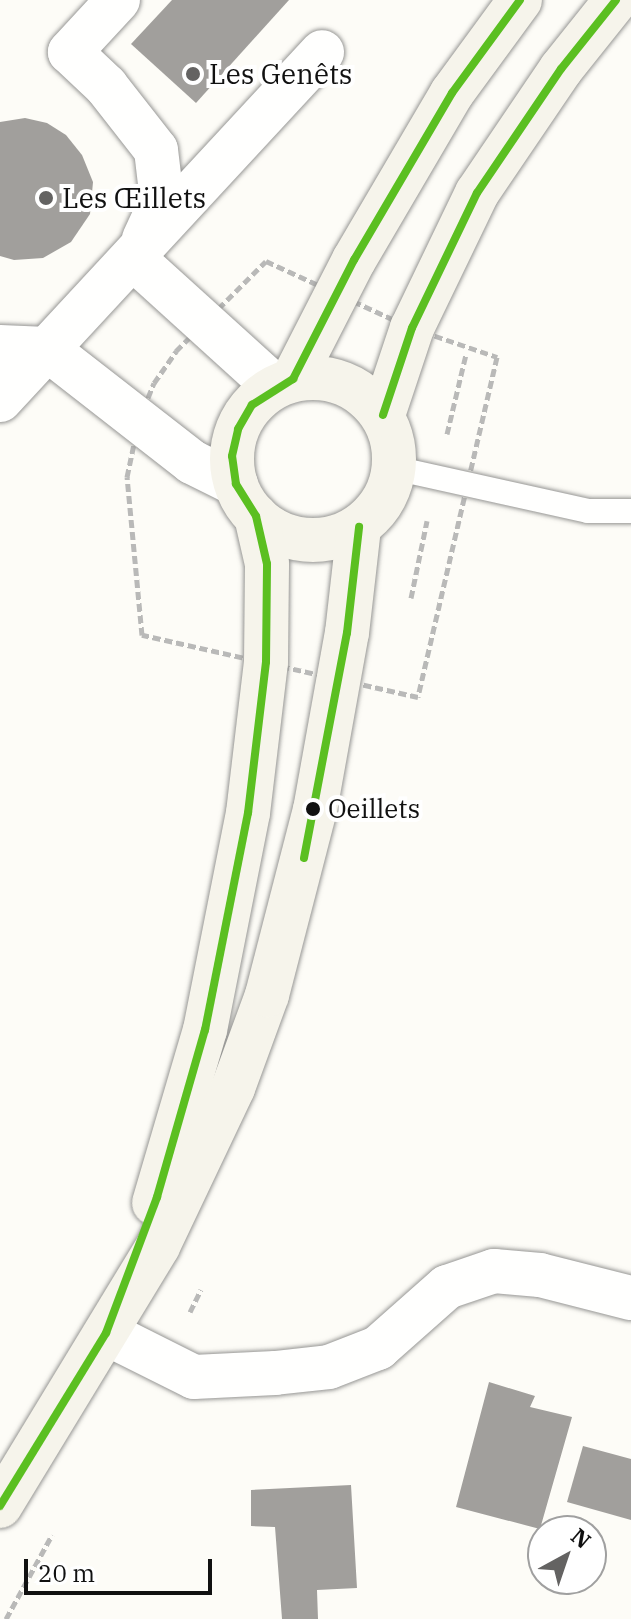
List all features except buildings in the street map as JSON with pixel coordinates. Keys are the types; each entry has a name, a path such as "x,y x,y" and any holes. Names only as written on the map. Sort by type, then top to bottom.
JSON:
{"main road":[{"path":"106,1333 157,1197 215,989 248,813 266,662 267,564 232,456 238,429 252,405 284,383 452,93 520,0"},
{"path":"383,415 412,328 477,193 561,69 616,0"},
{"path":"246,500 274,530 306,539 339,537 359,527 383,502 394,468 393,441 383,415 344,383 284,383"},
{"path":"0,1506 158,1246 233,1088 257,1021 301,870 339,678 359,527"}],"street":[{"path":"118,0 70,52 106,86 156,150 162,200 134,259"},
{"path":"0,400 134,259 322,52"},
{"path":"134,259 204,321 284,383"},
{"path":"0,347 47,349 246,500"},
{"path":"106,1333 194,1377 275,1373 329,1367 378,1348 447,1287 494,1271 540,1275 631,1298"}],"lane":[{"path":"394,468 588,511 631,511"}],"path":[{"path":"266,261 337,295 412,328 497,357 418,697 142,635 127,477 139,420 154,383 204,321 266,261"},
{"path":"446,438 471,335"}],"transit line":[{"path":"293,379 354,260 452,93 520,0"},
{"path":"383,415 412,328 477,193 561,69 616,0"},
{"path":"0,1506 106,1333 157,1197 205,1030 248,813 266,662 267,564 256,516 236,484 232,456 238,429 252,405 293,379"},
{"path":"304,858 347,633 359,527"}],"place":[{"name":"Les Genêts","path":"193,74"},
{"name":"Les Œillets","path":"46,198"},
{"name":"Oeillets","path":"313,809"}]}
